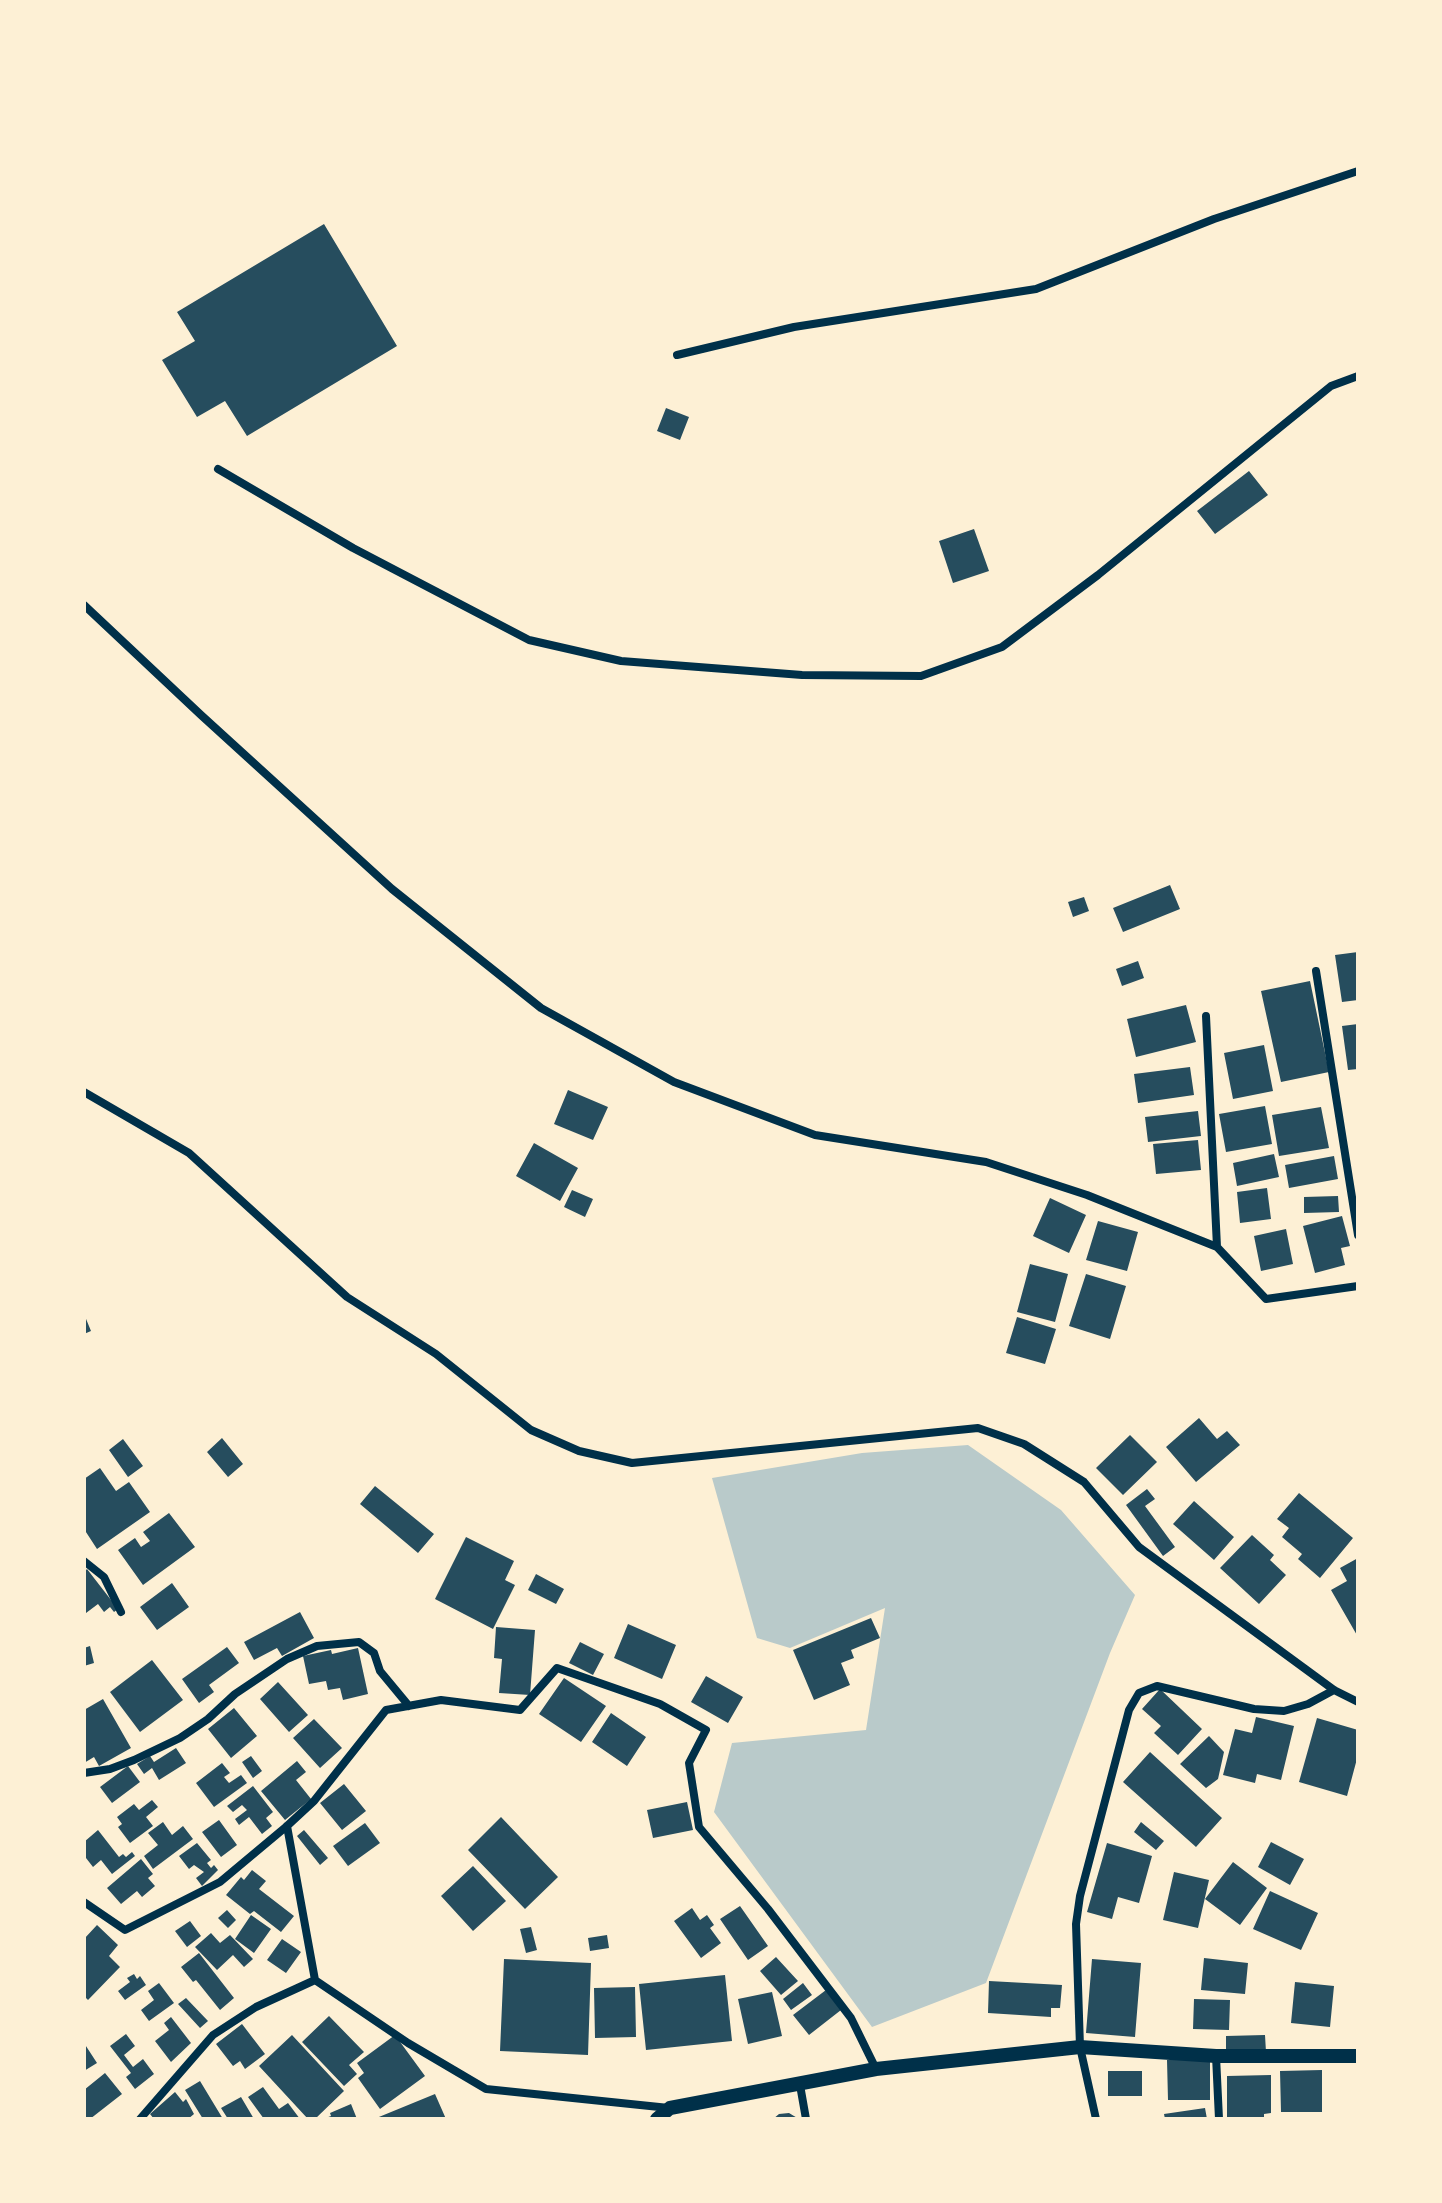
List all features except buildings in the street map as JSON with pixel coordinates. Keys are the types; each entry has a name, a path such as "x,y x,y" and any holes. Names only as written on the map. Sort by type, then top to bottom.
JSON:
{"street":[{"path":"677,355 794,327 1036,289 1214,219 1358,171"},
{"path":"218,469 353,548 529,640 621,661 802,675 921,676 1002,647 1098,575 1331,386 1358,376"},
{"path":"84,605 392,889 541,1008 674,1082 815,1135 986,1162 1087,1195 1217,1247 1266,1299 1358,1286"},
{"path":"1316,971 1358,1235"},
{"path":"1206,1016 1217,1247"},
{"path":"84,1092 189,1153 347,1297 436,1354 531,1430 579,1451 632,1463 978,1428 1024,1444 1084,1482 1139,1547 1334,1690 1358,1702"},
{"path":"84,1561 104,1577 121,1612"},
{"path":"84,1773 110,1769 180,1738 208,1719 235,1694 287,1659 317,1646 359,1642 374,1653 380,1671 409,1706"},
{"path":"84,1902 125,1930 220,1882 287,1826 314,1801 386,1710 441,1700 520,1710 557,1668 660,1704 706,1730 689,1763 699,1827 768,1909 851,2018 876,2069"},
{"path":"1096,2119 1080,2047 1076,1924 1080,1896 1129,1710 1139,1693 1157,1686 1254,1709 1284,1711 1308,1704 1334,1690"},
{"path":"287,1826 315,1980 408,2043 486,2089 670,2108 876,2069 1080,2047 1216,2056 1358,2056"},
{"path":"140,2119 213,2035 256,2007 315,1980"},
{"path":"1216,2056 1219,2119"},
{"path":"800,2085 806,2119"},
{"path":"657,2119 670,2108"}],"shaded area":[{"path":"968,1445 1061,1510 1135,1595 1110,1653 986,1983 872,2027 714,1812 732,1743 866,1730 885,1608 790,1648 757,1638 712,1478 862,1453"}]}
